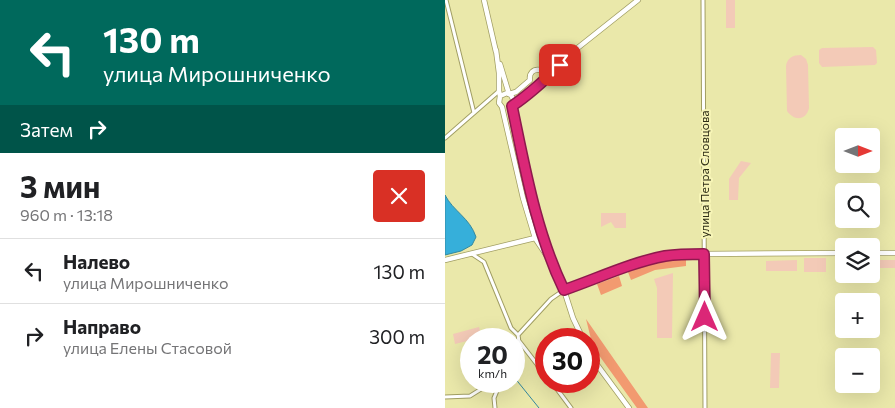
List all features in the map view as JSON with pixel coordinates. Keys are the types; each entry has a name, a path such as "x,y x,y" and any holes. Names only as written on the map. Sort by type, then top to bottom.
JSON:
{"main road":[{"path":"483,0 509,94 513,99 512,106 521,149 541,232 578,328"},
{"path":"501,107 508,108 522,99 542,83 570,54 638,0"},
{"path":"496,50 499,73 499,101 523,198 535,238 551,261"},
{"path":"540,70 545,77 542,83 536,86 530,80 529,76 532,72 540,70 570,54"},
{"path":"500,94 516,92 530,80"},
{"path":"445,260 535,238 541,232"},
{"path":"564,290 642,262 671,256 835,253"},
{"path":"880,253 895,253"},
{"path":"600,369 629,408"}],"street":[{"path":"446,0 474,113"},
{"name":"улица Петра Словцова","path":"703,0 705,408"},
{"path":"445,138 500,94"},
{"path":"472,254 484,262 511,328"},
{"path":"524,328 551,299 564,290"},
{"path":"525,349 535,362"},
{"path":"445,397 470,396 475,393"},
{"path":"495,408 494,398 496,393"},
{"path":"560,393 571,408"}],"shaded area":[{"path":"726,0 735,0 735,28 726,28"},
{"path":"873,47 876,50 877,63 875,65 822,67 819,63 819,50 822,48"},
{"path":"801,55 806,59 808,65 809,108 803,117 796,118 787,111 786,66 791,58"},
{"path":"741,161 751,163 739,178 738,200 729,200 729,179"},
{"path":"601,213 626,213 626,228 615,228 611,222 601,227"},
{"path":"686,258 686,266 655,270 631,280 628,272 650,263"},
{"path":"804,258 826,258 826,272 804,272"},
{"path":"797,260 797,271 766,271 766,261"},
{"path":"880,260 895,260 895,268 880,268"},
{"path":"673,273 672,338 657,338 657,288 654,279"},
{"path":"619,276 622,286 601,295 597,284"},
{"path":"586,319 592,328 588,328"},
{"path":"460,332 460,343 455,344 453,334"},
{"path":"600,339 648,408 637,408 600,357"},
{"path":"771,353 780,353 779,388 770,388"}],"water":[{"path":"445,195 452,206 470,225 476,237 472,245 461,251 445,255"}],"waterway":[{"path":"525,391 539,408"}],"route":[{"path":"560,65 542,83 512,106 541,232 564,290 642,262 663,257 704,254 705,317"}]}
